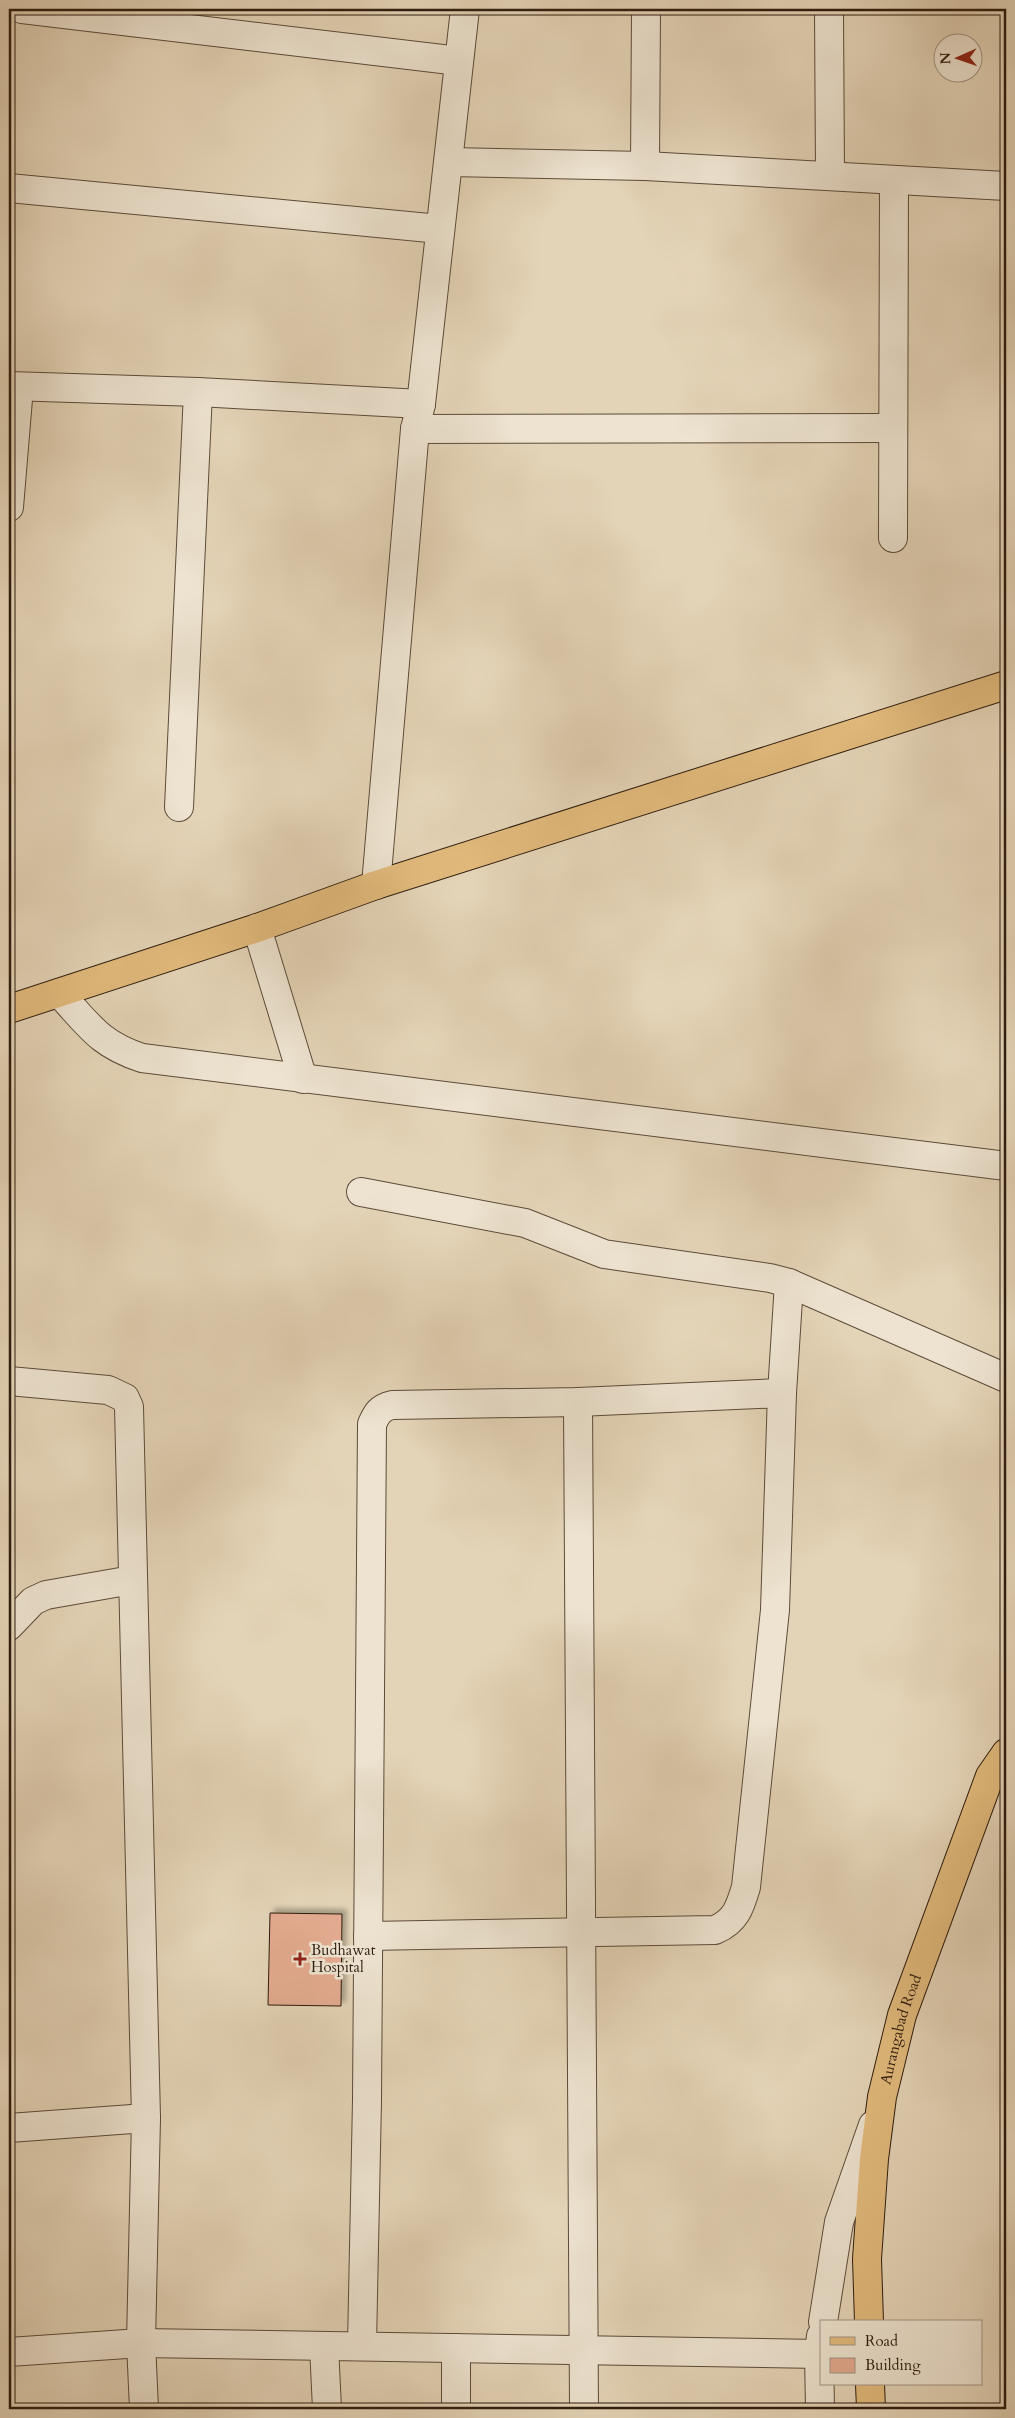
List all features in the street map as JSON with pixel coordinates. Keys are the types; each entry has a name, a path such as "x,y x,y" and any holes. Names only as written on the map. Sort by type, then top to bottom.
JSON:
{"main road":[{"path":"9,1009 257,928 376,886 1006,685"},
{"name":"Aurangabad Road","path":"869,2320 867,2259 874,2159 882,2097 902,2015 990,1776 1006,1753"},
{"path":"870,2386 871,2409"}],"street":[{"path":"22,9 459,61"},
{"path":"376,886 418,416 449,162 465,9"},
{"path":"645,166 646,9"},
{"path":"829,9 830,176"},
{"path":"449,162 645,166 1006,186"},
{"path":"893,538 894,180"},
{"path":"9,188 440,229"},
{"path":"9,507 14,387 198,392 418,416 893,428"},
{"path":"179,807 198,392"},
{"path":"257,928 303,1079"},
{"path":"59,993 102,1039 120,1050 142,1058 1006,1166"},
{"path":"361,1192 525,1223 604,1254 770,1278 789,1283 1006,1378"},
{"path":"368,1936 715,1930 728,1924 739,1911 746,1887 775,1610 782,1394 789,1283"},
{"path":"9,1382 108,1390 125,1398 129,1407 146,2118 140,2342 144,2409"},
{"path":"362,2345 367,2110 372,1424 377,1413 384,1407 392,1405 578,1402 782,1394"},
{"path":"578,1402 584,2409"},
{"path":"9,1626 33,1601 46,1595 132,1580"},
{"path":"823,2320 839,2222 882,2097"},
{"path":"9,2128 146,2118"},
{"path":"9,2352 140,2342 585,2350 820,2345 820,2409"},
{"path":"324,2346 327,2409"},
{"path":"456,2348 456,2409"}],"building":[{"path":"270,1913 342,1914 341,2006 268,2005"}],"place":[{"name":"Budhawat Hospital","path":"300,1959"}]}
